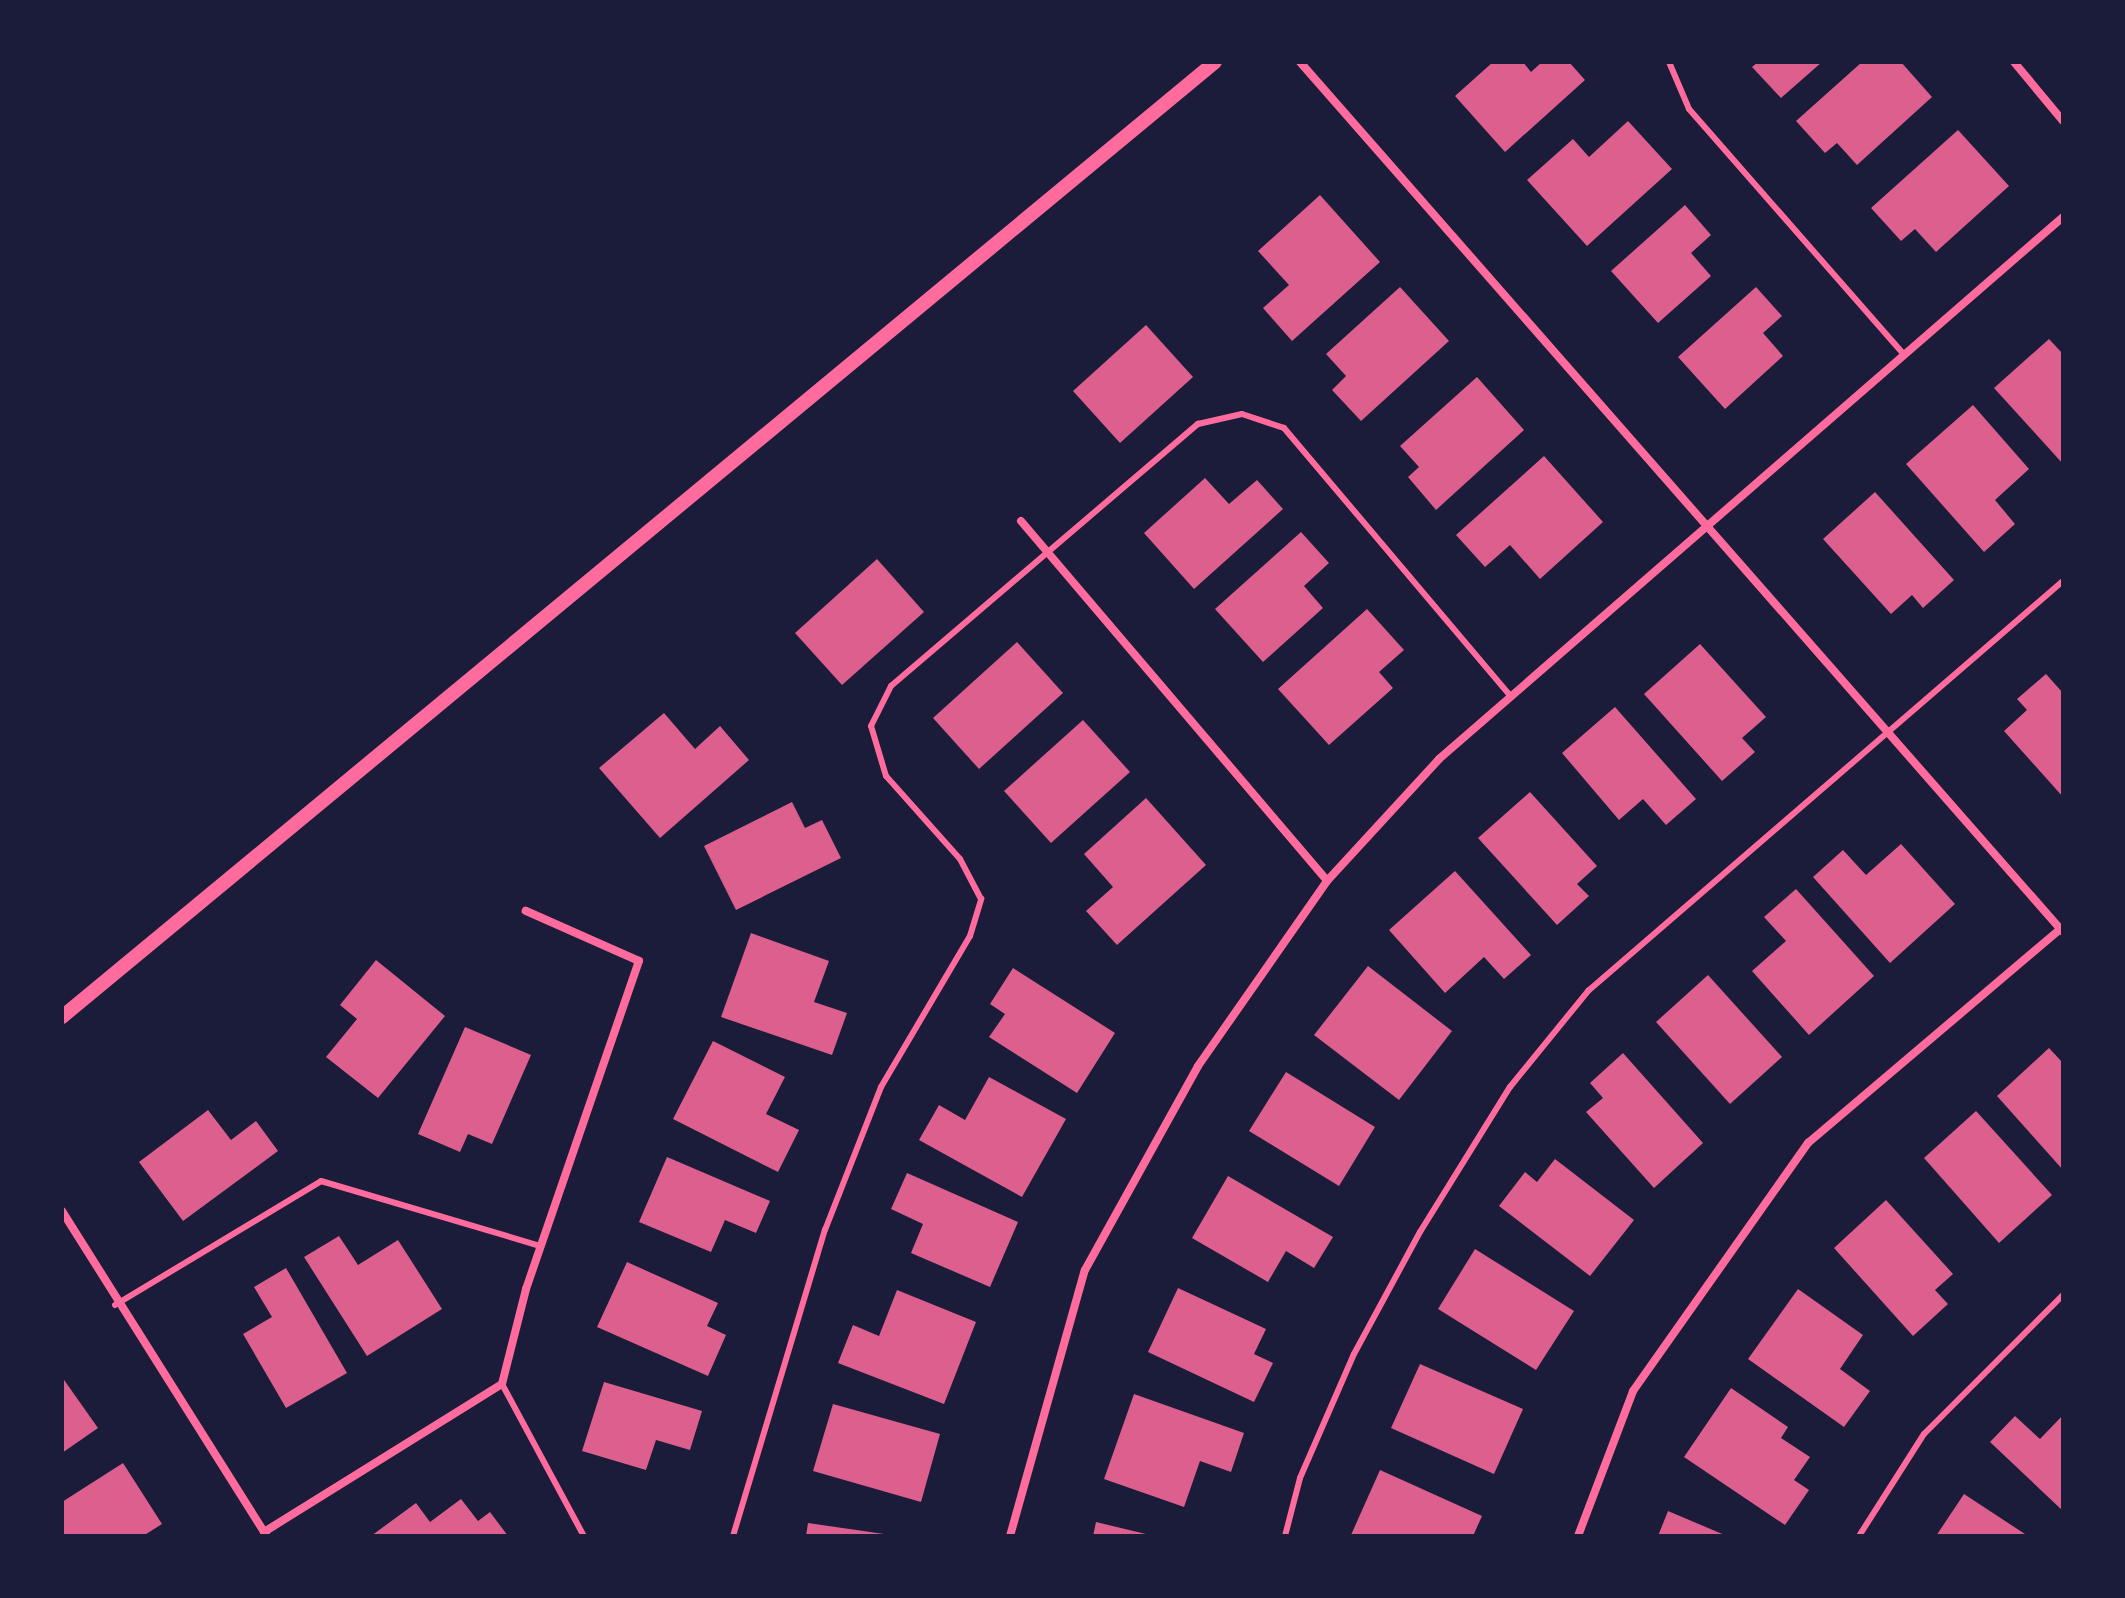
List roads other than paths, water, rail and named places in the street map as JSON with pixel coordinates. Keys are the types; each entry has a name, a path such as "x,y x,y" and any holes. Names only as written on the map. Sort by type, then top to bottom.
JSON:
{"street":[{"path":"62,1017 1215,62"},
{"path":"1300,62 1704,529 2062,929 1808,1143 1633,1391 1578,1536"},
{"path":"2014,62 2063,121"},
{"path":"1010,1536 1085,1270 1198,1066 1327,881 1439,759 2063,217"},
{"path":"1021,521 1327,881"},
{"path":"62,1211 115,1305 265,1534 502,1384 540,1246 639,961 526,911"}],"lane":[{"path":"1669,62 1689,109 1904,355"},
{"path":"733,1536 764,1416 875,1101 970,936 981,899 960,859 886,776 871,726 891,686 1198,424 1242,414 1284,428 1511,697"},
{"path":"1285,1536 1300,1478 1354,1354 1510,1087 1588,991 1884,731 2063,581"},
{"path":"115,1305 321,1181 540,1246"},
{"path":"1859,1536 1924,1434 2063,1295"},
{"path":"502,1384 584,1536"}]}
